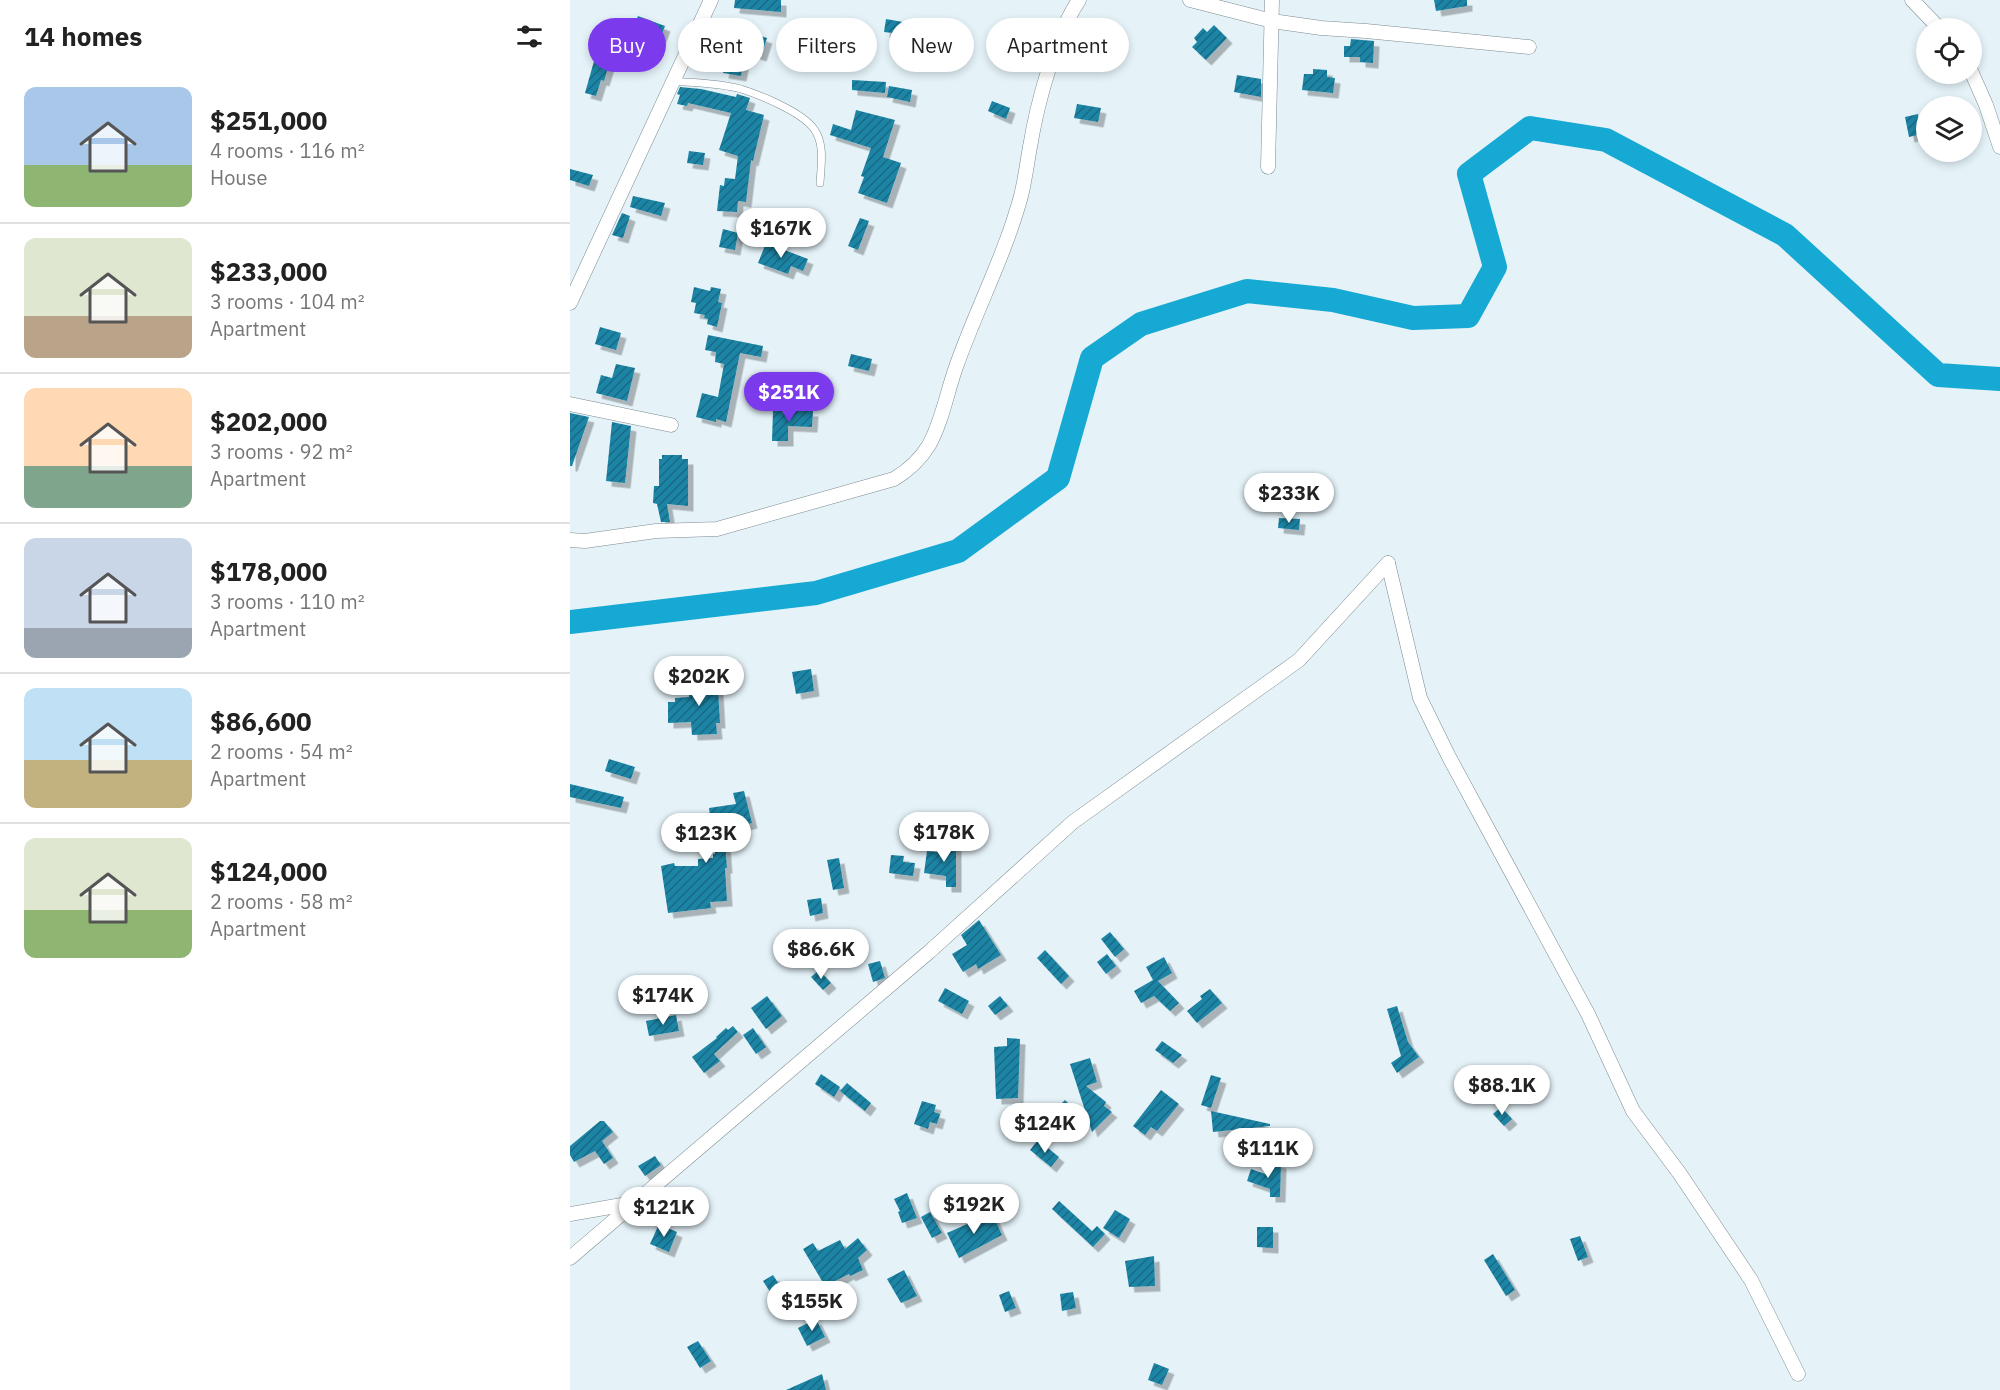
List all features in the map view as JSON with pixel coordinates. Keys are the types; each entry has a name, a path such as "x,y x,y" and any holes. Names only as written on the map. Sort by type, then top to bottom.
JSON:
{"street":[{"path":"570,303 711,0"},
{"path":"570,540 585,541 656,531 717,529 894,479 908,471 919,460 934,435 956,367 1012,223 1049,72 1079,0"},
{"path":"1190,0 1272,21 1321,28 1529,47"},
{"path":"1268,167 1272,0"},
{"path":"1912,0 1929,18"},
{"path":"1977,84 2000,147"},
{"path":"570,404 671,424"},
{"path":"570,1258 929,952 1073,822 1299,660 1388,562 1420,698 1449,757 1588,1014 1633,1111 1680,1174 1751,1280 1798,1374"},
{"path":"570,1215 635,1203"}],"lane":[{"path":"672,81 741,89 797,115 814,129 822,151 820,183"}],"building":[{"path":"735,0 781,0 781,12 734,8"},
{"path":"1434,0 1467,0 1467,6 1436,11"},
{"path":"886,19 889,20 889,33 884,32"},
{"path":"1214,25 1227,38 1206,60 1192,47 1197,42 1194,38 1203,28 1207,32"},
{"path":"1351,39 1374,41 1373,63 1360,62 1360,57 1344,57 1344,46 1350,46"},
{"path":"1313,69 1327,70 1327,77 1335,78 1333,93 1302,90 1304,74 1313,74"},
{"path":"591,72 607,72 604,81 601,80 596,96 585,93"},
{"path":"723,72 742,72 741,76"},
{"path":"1237,75 1261,79 1261,97 1234,92"},
{"path":"852,80 886,82 885,93 852,90"},
{"path":"889,86 912,90 910,102 887,97"},
{"path":"680,87 736,97 737,94 750,98 746,110 764,115 753,161 751,160 746,202 738,201 737,212 717,211 720,185 724,186 725,178 735,179 738,156 719,150 731,113 688,103 687,106 677,104"},
{"path":"992,101 1010,108 1006,119 988,111"},
{"path":"1077,104 1101,108 1098,122 1074,118"},
{"path":"856,110 895,120 883,157 901,163 887,203 858,193 864,177 861,176 871,148 830,135 833,124 851,130"},
{"path":"1916,114 1916,135 1909,137 1905,117"},
{"path":"689,151 705,153 703,165 687,163"},
{"path":"570,169 593,175 589,186 570,180"},
{"path":"633,196 665,203 661,216 630,207"},
{"path":"622,213 630,216 623,238 612,235"},
{"path":"860,218 869,221 858,250 848,246"},
{"path":"723,229 738,233 735,250 719,247"},
{"path":"766,243 808,259 803,271 791,266 788,274 758,263"},
{"path":"694,287 710,291 711,287 721,289 718,302 722,303 717,327 707,324 708,319 704,318 705,315 694,313 696,303 691,302"},
{"path":"600,327 621,333 616,350 595,344"},
{"path":"708,335 763,346 761,357 740,353 726,422 696,417 702,393 718,397 724,364 715,362 716,352 705,350"},
{"path":"851,354 872,359 869,371 848,366"},
{"path":"616,364 635,368 627,401 596,393 601,375 612,378"},
{"path":"773,410 813,411 812,427 788,426 788,441 772,441"},
{"path":"570,413 589,417 572,466 570,466"},
{"path":"612,422 631,426 625,483 606,481"},
{"path":"662,455 682,455 682,459 688,459 688,506 667,504 670,522 661,522 657,504 653,503 654,486 659,486 659,459 662,459"},
{"path":"1279,518 1300,519 1299,530 1278,528"},
{"path":"811,669 814,691 796,694 792,672"},
{"path":"723,671 723,689 718,689 720,723 716,723 717,734 692,735 691,722 668,723 668,702 675,702 675,698 689,697 689,688 711,687 711,672"},
{"path":"609,759 635,767 631,779 605,771"},
{"path":"570,784 624,797 621,808 570,797"},
{"path":"744,791 752,823 724,830 727,901 710,902 711,908 668,913 661,866 674,863 675,866 698,866 698,859 713,858 715,854 709,808 736,804 733,793"},
{"path":"946,837 956,837 956,887 946,887 946,876 924,873 927,851 946,853"},
{"path":"891,855 904,856 903,862 915,863 913,876 889,873"},
{"path":"839,858 844,888 833,890 827,860"},
{"path":"821,898 823,913 810,916 807,900"},
{"path":"979,920 1001,955 978,969 976,964 963,972 952,954 967,945 961,935"},
{"path":"1110,932 1124,949 1115,957 1101,939"},
{"path":"805,944 827,946 825,957 804,954"},
{"path":"1045,950 1069,976 1061,984 1037,958"},
{"path":"1107,954 1116,966 1106,974 1097,962"},
{"path":"1164,957 1172,973 1158,981 1179,1003 1170,1011 1154,996 1141,1003 1134,991 1153,980 1146,967"},
{"path":"880,961 885,978 873,982 868,964"},
{"path":"819,970 831,983 823,990 811,977"},
{"path":"945,988 969,1001 962,1014 938,1001"},
{"path":"1210,989 1222,1003 1197,1023 1187,1011 1202,999 1200,996"},
{"path":"767,996 782,1016 766,1029 751,1008"},
{"path":"1000,996 1008,1006 995,1015 988,1006"},
{"path":"1397,1006 1408,1042 1419,1057 1397,1073 1391,1063 1401,1056 1387,1009"},
{"path":"676,1015 679,1031 649,1036 646,1021"},
{"path":"733,1026 738,1032 714,1054 720,1061 704,1073 692,1057 726,1028 728,1030"},
{"path":"753,1028 766,1047 756,1054 743,1035"},
{"path":"1007,1038 1020,1039 1018,1098 996,1099 994,1047 1007,1046"},
{"path":"1162,1041 1182,1055 1173,1063 1155,1050"},
{"path":"1090,1058 1097,1082 1086,1086 1106,1102 1104,1106 1112,1112 1092,1132 1070,1064"},
{"path":"821,1074 840,1087 834,1097 815,1084"},
{"path":"1211,1075 1221,1078 1211,1108 1201,1105"},
{"path":"847,1083 871,1103 865,1111 840,1091"},
{"path":"1161,1090 1179,1104 1157,1131 1151,1127 1145,1135 1133,1126"},
{"path":"1065,1100 1081,1116 1073,1125 1056,1109"},
{"path":"922,1101 936,1105 934,1112 940,1114 937,1124 930,1122 928,1129 914,1124"},
{"path":"1026,1104 1027,1118 1011,1119 1010,1105"},
{"path":"1501,1107 1512,1119 1504,1126 1493,1114"},
{"path":"1211,1111 1270,1124 1270,1126 1213,1132"},
{"path":"600,1121 604,1121 613,1132 602,1141 613,1158 604,1164 595,1151 574,1162 570,1155 570,1146"},
{"path":"1038,1140 1059,1157 1051,1167 1030,1150"},
{"path":"655,1156 661,1165 645,1176 638,1166"},
{"path":"1271,1161 1281,1163 1280,1197 1270,1197 1270,1189 1247,1181 1251,1169 1268,1175"},
{"path":"907,1193 917,1218 902,1223 898,1212 900,1211 894,1199"},
{"path":"1059,1201 1092,1231 1097,1226 1105,1234 1093,1247 1052,1209"},
{"path":"1115,1210 1130,1219 1119,1238 1103,1228"},
{"path":"930,1212 942,1233 932,1238 921,1217"},
{"path":"992,1213 1002,1235 959,1258 947,1233"},
{"path":"659,1224 677,1232 669,1252 650,1244"},
{"path":"1257,1227 1273,1227 1273,1248 1257,1247"},
{"path":"1580,1236 1588,1257 1578,1261 1570,1239"},
{"path":"858,1238 867,1250 858,1258 863,1270 825,1286 803,1249 813,1243 818,1251 840,1240 845,1249"},
{"path":"1493,1254 1515,1290 1506,1296 1484,1260"},
{"path":"1154,1256 1155,1286 1129,1287 1125,1261"},
{"path":"904,1270 917,1296 901,1303 887,1279"},
{"path":"773,1275 793,1306 783,1312 763,1281"},
{"path":"1009,1291 1016,1308 1005,1312 999,1295"},
{"path":"1073,1292 1076,1308 1062,1311 1060,1294"},
{"path":"816,1319 825,1337 807,1346 798,1328"},
{"path":"698,1341 711,1361 700,1368 687,1347"},
{"path":"1154,1363 1169,1369 1162,1385 1148,1380"},
{"path":"822,1374 826,1390 786,1390"}],"waterway":[{"path":"570,622 816,593 958,551 1058,478 1092,358 1141,324 1247,291 1333,300 1413,318 1468,316 1495,267 1469,174 1530,128 1606,140 1785,235 1938,375 2000,379"}]}
